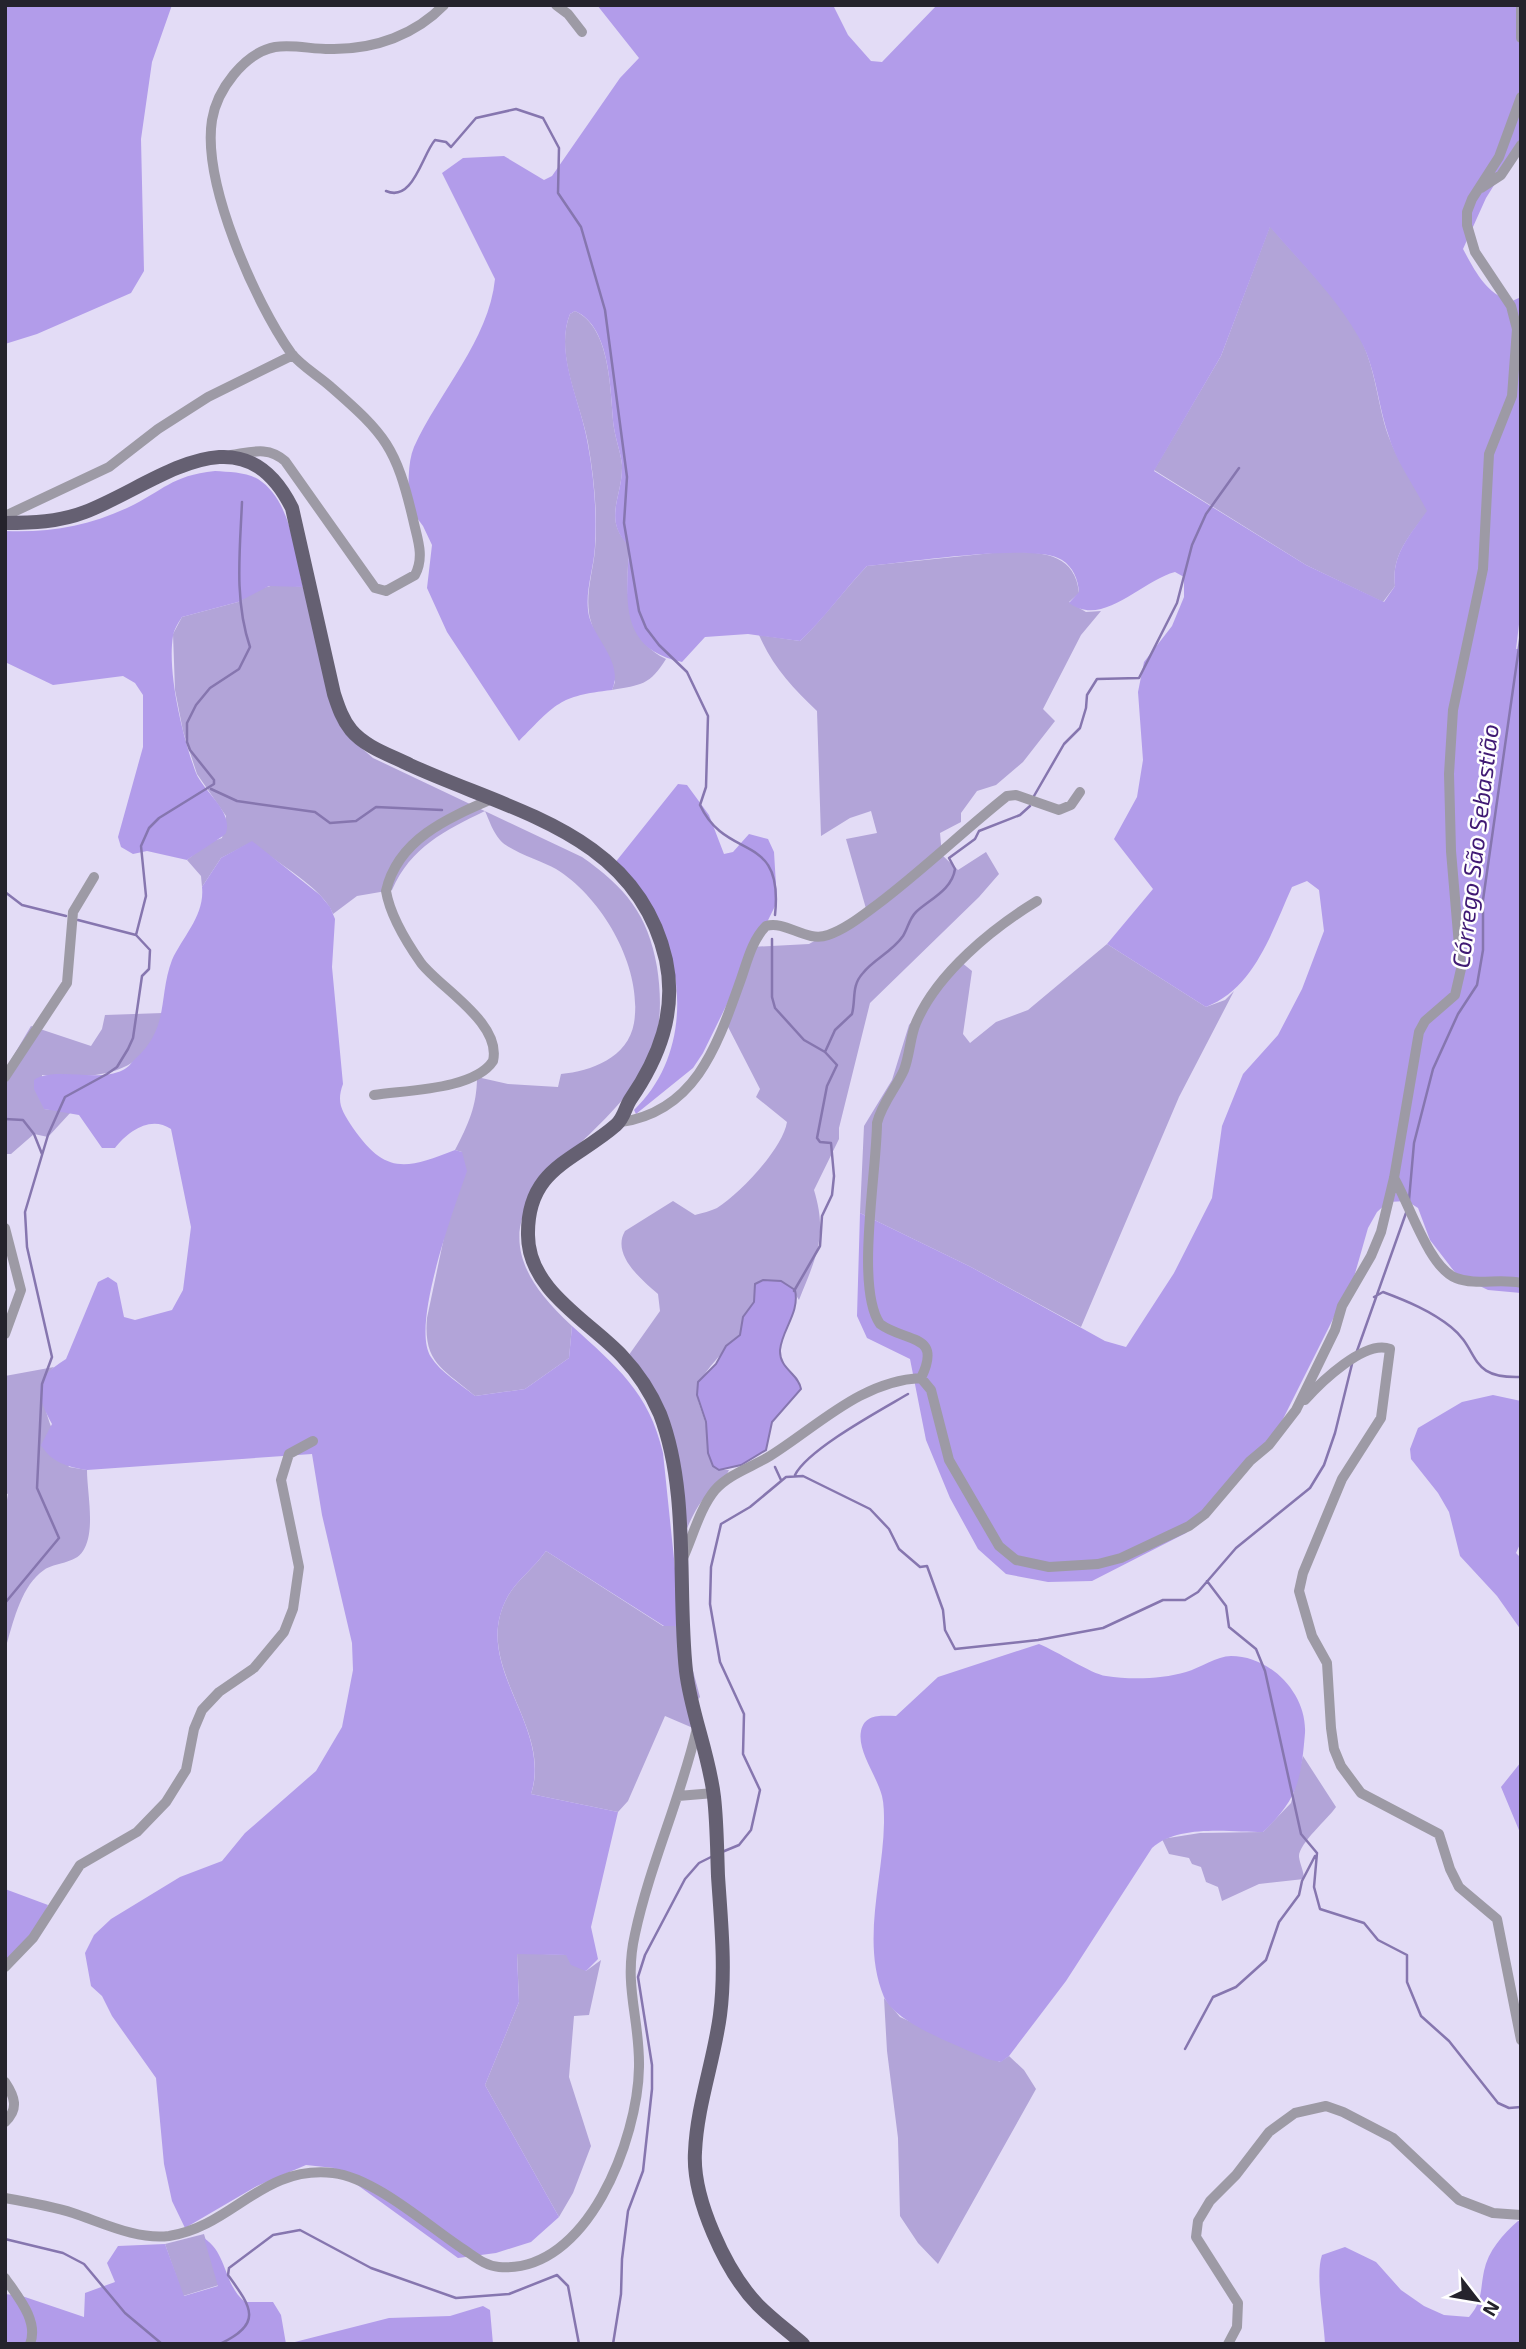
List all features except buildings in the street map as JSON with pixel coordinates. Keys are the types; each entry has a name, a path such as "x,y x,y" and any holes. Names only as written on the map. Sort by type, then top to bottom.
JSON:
{"main road":[{"path":"5,523 42,522 73,516 187,463 209,457 229,456 257,465 271,475 292,508 334,694 352,732 380,750 564,832 604,856 633,886 658,934 666,961 669,1010 654,1063 628,1103 621,1122 563,1161 538,1188 529,1214 528,1247 541,1278 621,1355 650,1394 661,1417 671,1455 681,1561 687,1676 714,1793 723,1974 720,2012 697,2128 695,2175 713,2228 738,2281 756,2303 803,2344"}],"street":[{"path":"229,456 262,450 277,454 285,461 375,589 386,591 415,575 421,552 402,471 372,424 293,355 259,299 235,244 222,204 211,128 219,98 231,79 261,52 284,46 333,49 383,41 419,28 444,5"},
{"path":"556,5 568,14 582,32"},
{"path":"1521,8 1521,38"},
{"path":"1296,1410 1335,1330 1342,1306 1381,1232 1394,1178 1419,1032 1425,1021 1455,995 1461,969 1451,851 1453,709 1484,559 1489,454 1512,396 1515,317 1475,252 1467,225 1472,199 1499,157 1521,97"},
{"path":"1479,189 1501,175 1521,145"},
{"path":"5,516 109,467 158,429 208,397 293,355"},
{"path":"621,1122 646,1118 659,1112 700,1072 722,1032 752,949 765,926 774,925 817,938 829,935 855,922 895,891 1007,796 1016,795 1059,810 1071,805 1080,792"},
{"path":"374,1095 462,1081 484,1070 493,1060 492,1046 479,1020 421,963 396,919 386,891 399,859 424,834 442,822 492,799"},
{"path":"5,1077 67,983 73,912 94,877"},
{"path":"921,1378 928,1364 928,1353 923,1344 880,1325 871,1303 870,1227 877,1122 881,1109 902,1074 915,1025 925,1005 999,925 1037,901"},
{"path":"1394,1178 1425,1240 1446,1272 1468,1280 1521,1283"},
{"path":"5,1228 21,1290 5,1334"},
{"path":"921,1378 931,1390 949,1460 999,1546 1016,1560 1049,1567 1089,1566 1121,1558 1189,1525 1205,1514 1332,1373 1355,1357 1387,1346 1391,1352 1385,1408 1342,1479 1303,1573 1299,1591 1312,1636 1327,1662 1334,1749 1350,1780 1361,1793 1439,1834 1459,1888 1497,1919 1521,2040"},
{"path":"681,1561 706,1501 725,1480 788,1445 850,1401 900,1379 921,1378"},
{"path":"5,1967 46,1921 80,1865 136,1832 166,1802 186,1770 194,1729 202,1710 219,1692 254,1668 284,1632 293,1609 299,1567 281,1480 289,1454 313,1441"},
{"path":"5,2198 52,2207 132,2232 166,2236 197,2228 281,2178 301,2172 339,2174 383,2194 490,2266 516,2266 547,2255 564,2244 594,2210 619,2161 627,2136 639,2068 629,1985 630,1963 651,1872 678,1796 698,1725"},
{"path":"678,1796 714,1793"},
{"path":"5,2082 15,2101 15,2108 5,2122"},
{"path":"1228,2344 1237,2327 1238,2303 1196,2237 1198,2221 1210,2201 1236,2175 1269,2132 1295,2113 1326,2106 1343,2112 1393,2138 1459,2200 1493,2213 1521,2216"},
{"path":"5,2278 30,2319 34,2330 30,2344"}],"shaded area":[{"path":"5,5 172,5 152,62 141,139 144,271 131,293 37,334 5,344"},
{"path":"597,5 833,5 848,35 871,61 882,62 937,5 1521,5 1521,142 1486,198 1463,249 1477,273 1501,298 1510,302 1521,297 1521,608 1516,649 1521,649 1521,1293 1488,1290 1457,1275 1430,1240 1418,1208 1407,1201 1388,1202 1377,1212 1368,1228 1354,1277 1274,1437 1186,1533 1092,1581 1048,1582 1006,1574 978,1549 950,1498 926,1440 910,1359 867,1338 857,1316 860,1213 971,1267 1105,1341 1126,1347 1174,1273 1212,1198 1222,1126 1243,1074 1278,1035 1302,989 1324,931 1319,890 1307,881 1292,887 1269,939 1249,972 1223,998 1206,1007 1107,944 1153,889 1114,839 1137,797 1143,760 1138,692 1144,662 1172,626 1184,597 1184,577 1175,572 1109,607 1095,610 1082,609 1069,603 1079,592 1074,574 1062,560 1047,555 998,553 867,566 800,641 748,634 705,637 682,662 661,655 646,646 636,633 630,618 627,584 629,546 621,536 615,517 622,465 614,428 607,363 596,331 587,319 575,311 570,314 565,346 585,429 593,483 595,546 588,607 592,625 612,661 615,680 612,690 580,695 559,704 519,741 447,632 427,588 432,545 423,526 408,506 409,468 414,447 473,344 491,301 495,279 442,173 463,158 504,156 544,180 552,176 620,78 639,58","holes":["1270,227 1328,293 1358,336 1373,371 1391,444 1427,511 1403,546 1396,565 1395,586 1384,602 1306,565 1154,471 1221,356"]},
{"path":"1270,226 1330,294 1360,338 1370,362 1388,435 1428,511 1403,546 1396,565 1395,586 1383,602 1306,565 1154,470 1221,356"},
{"path":"575,311 587,320 596,332 607,363 614,428 622,465 615,517 621,535 629,545 630,610 641,638 651,650 666,659 650,679 630,687 612,690 615,682 590,620 588,605 596,537 595,496 588,443 570,378 565,345 570,314"},
{"path":"215,471 248,475 269,488 285,513 303,587 269,586 238,602 182,617 174,633 172,651 177,705 196,773 222,809 227,825 226,833 187,860 147,851 133,854 121,847 118,837 143,747 143,695 135,683 123,676 53,685 5,662 5,531 37,531 83,524 127,508 177,480"},
{"path":"1002,552 1028,552 1052,556 1062,561 1076,579 1079,593 1069,602 1086,612 1101,611 1081,635 1043,709 1055,721 1023,762 996,785 977,791 961,813 961,822 940,833 942,855 958,870 986,852 999,874 979,897 870,1003 839,1128 839,1139 814,1190 820,1234 815,1258 799,1300 791,1289 776,1280 755,1284 754,1302 743,1317 740,1335 714,1363 698,1387 697,1394 711,1454 721,1470 729,1470 701,1503 685,1533 673,1447 626,1359 660,1311 658,1294 630,1266 622,1249 622,1240 625,1231 673,1201 695,1215 717,1208 748,1181 778,1144 787,1122 756,1097 760,1089 723,1017 751,947 809,944 867,912 846,839 877,833 871,811 850,818 821,836 817,711 784,676 759,635 800,641 867,566"},
{"path":"278,584 303,587 351,739 373,758 485,811 443,833 419,851 392,890 357,896 333,914 328,904 309,885 252,842 221,858 202,887 201,876 187,860 208,843 222,838 226,816 197,774 183,731 175,690 173,634 182,617 238,602 259,589"},
{"path":"678,784 687,785 709,815 724,854 733,852 749,834 768,839 774,852 777,902 703,1053 693,1068 636,1114 634,1110 656,1083 670,1051 677,1018 676,984 669,950 656,917 638,888 614,864"},
{"path":"485,811 582,857 622,891 641,917 648,932 657,967 660,1004 658,1030 646,1066 622,1100 540,1187 523,1216 520,1248 535,1284 572,1326 569,1358 525,1389 475,1396 445,1372 432,1356 428,1346 427,1318 462,1152 455,1150 471,1115 477,1077 508,1084 558,1087 561,1074 596,1066 616,1054 630,1035 634,1023 635,1002 626,958 604,916 573,882 556,869 504,844 495,833"},
{"path":"252,841 320,895 330,907 335,919 332,967 343,1084 340,1102 353,1128 375,1154 397,1164 422,1161 455,1150 462,1152 467,1171 437,1266 426,1320 426,1342 435,1363 475,1396 525,1389 569,1358 572,1326 603,1354 640,1397 657,1432 663,1453 681,1626 664,1626 546,1551 508,1596 499,1622 498,1646 504,1671 531,1743 535,1768 531,1794 618,1812 591,1927 598,1959 586,1971 571,1965 566,1955 517,1954 519,2002 485,2085 559,2217 531,2242 496,2253 458,2258 334,2168 306,2165 257,2186 185,2228 172,2201 164,2164 156,2078 112,2016 102,1996 91,1986 85,1953 94,1935 111,1919 180,1877 222,1861 245,1833 316,1771 342,1727 353,1670 352,1643 322,1515 312,1454 87,1470 60,1463 41,1445 52,1424 42,1404 40,1387 48,1373 66,1359 98,1282 108,1277 117,1283 124,1317 135,1320 172,1310 183,1290 191,1227 171,1129 163,1125 148,1124 126,1136 115,1148 102,1148 79,1115 44,1109 34,1089 34,1080 53,1074 113,1074 127,1068 154,1036 172,960 197,916 202,887 221,858"},
{"path":"1107,944 1206,1007 1225,1000 1234,991 1179,1097 1081,1327 971,1267 860,1213 864,1126 892,1080 909,1025 961,962 972,971 963,1034 970,1043 996,1022 1028,1010"},
{"path":"163,1013 155,1035 145,1051 118,1070 83,1076 42,1075 44,1109 71,1112 48,1137 34,1134 11,1154 5,1154 5,1070 31,1026 91,1046 102,1029 105,1015"},
{"path":"763,1280 781,1281 795,1290 793,1314 780,1350 783,1362 797,1379 801,1389 772,1422 766,1450 741,1465 719,1470 713,1466 708,1453 706,1422 697,1395 698,1382 716,1364 726,1346 740,1335 743,1317 754,1302 755,1284"},
{"path":"54,1367 47,1378 44,1403 69,1467 87,1470 89,1533 87,1543 79,1555 44,1570 30,1584 20,1603 7,1643 5,1512 8,1494 5,1493 5,1376"},
{"path":"1493,1395 1521,1401 1521,1542 1516,1553 1521,1558 1521,1630 1497,1596 1460,1556 1449,1512 1438,1493 1411,1459 1410,1449 1418,1428 1462,1402"},
{"path":"546,1551 663,1626 681,1626 700,1697 695,1703 693,1728 665,1716 628,1801 618,1812 531,1794 535,1769 532,1744 504,1671 498,1646 499,1621 512,1590"},
{"path":"1039,1644 1100,1674 1126,1678 1167,1676 1226,1657 1246,1658 1273,1670 1293,1691 1304,1718 1305,1733 1296,1788 1275,1820 1263,1832 1190,1832 1163,1840 1152,1848 1066,1981 1009,2056 1001,2062 987,2059 915,2025 891,2007 884,1997 877,1976 874,1933 884,1806 862,1747 861,1731 870,1718 896,1716 938,1677"},
{"path":"1303,1756 1336,1807 1303,1845 1299,1857 1304,1879 1259,1884 1222,1901 1218,1887 1206,1882 1201,1867 1192,1864 1189,1858 1169,1854 1162,1839 1200,1833 1263,1832 1291,1803"},
{"path":"1521,1762 1521,1835 1501,1787"},
{"path":"5,1889 48,1905 33,1937 5,1971"},
{"path":"517,1953 567,1955 586,1971 601,1960 589,2015 574,2016 569,2077 591,2146 573,2193 559,2217 485,2085 519,2002"},
{"path":"884,1998 900,2017 1000,2062 1009,2056 1024,2070 1036,2089 938,2264 918,2243 900,2216 898,2138 887,2051"},
{"path":"1521,2221 1521,2344 1325,2344 1320,2286 1322,2255 1345,2247 1376,2262 1401,2290 1424,2306 1444,2315 1469,2317 1479,2300 1489,2257 1502,2237"},
{"path":"204,2234 219,2285 183,2296 165,2244"},
{"path":"204,2238 217,2252 233,2287 245,2302 273,2302 281,2315 286,2344 5,2344 5,2294 22,2296 84,2317 85,2293 115,2282 107,2263 118,2246 165,2244 184,2296 218,2286"},
{"path":"483,2306 490,2310 493,2344 287,2344 389,2318 450,2316"}],"waterway":[{"path":"386,191 395,193 403,190 416,176 435,140 446,142 451,147 476,118 516,109 543,118 559,148 558,193 581,227 605,310 627,477 624,523 639,611 646,628 659,645 687,672 708,716 706,787 700,805 711,823 724,835 762,858 771,870 775,888 775,915"},
{"path":"1034,796 1064,744 1080,728 1087,695 1097,679 1139,678 1177,603 1192,545 1206,514 1239,468"},
{"path":"136,935 146,896 141,846 149,828 159,818 214,784 214,780 190,750 187,723 196,705 210,688 239,669 250,647 240,593 242,502"},
{"name":"Córrego São Sebastião","path":"1409,1200 1414,1143 1433,1069 1458,1014 1477,985 1483,950 1483,900 1521,633"},
{"path":"211,789 237,801 315,812 330,823 356,821 376,807 442,810"},
{"path":"825,1052 835,1030 852,1014 859,978 899,942 916,912 950,883 955,869 949,858 975,839 979,831 1020,815 1030,806"},
{"path":"5,892 22,905 66,916"},
{"path":"5,1603 59,1538 37,1488 42,1384 52,1357 27,1247 25,1212 48,1135 65,1097 117,1067 128,1049 133,1038 142,976 149,969 150,950 136,935 78,920"},
{"path":"772,939 772,997 775,1008 804,1040 825,1052 837,1065 827,1086 817,1138 820,1142 831,1143 834,1176 832,1195 822,1216 820,1246 794,1291"},
{"path":"5,1119 23,1120 34,1134 42,1154"},
{"name":"Córrego São Sebastião","path":"1357,1351 1406,1213"},
{"path":"1374,1297 1383,1292 1427,1311 1460,1336 1483,1368 1504,1376 1521,1377"},
{"path":"722,1852 739,1845 751,1830 760,1790 743,1754 744,1714 720,1662 710,1604 711,1567 721,1524 750,1507 786,1477 803,1476 870,1509 889,1529 899,1549 920,1567 927,1566 943,1610 945,1630 955,1649 1038,1640 1103,1628 1163,1600 1185,1600 1198,1592 1236,1548 1310,1488 1324,1465 1335,1433 1352,1364"},
{"path":"795,1475 802,1465 829,1442 908,1394"},
{"path":"775,1467 781,1480"},
{"path":"1207,1581 1226,1606 1229,1627 1256,1649 1265,1671 1301,1834 1317,1853 1314,1887 1320,1909 1364,1923 1378,1940 1407,1955 1407,1982 1421,2016 1449,2041 1498,2103 1509,2108 1521,2107"},
{"path":"613,2344 621,2294 628,2211 643,2171 652,2089 652,2065 638,1977 645,1955 685,1879 699,1863 713,1856"},
{"path":"1185,2049 1213,1997 1236,1987 1266,1960 1279,1922 1299,1895 1302,1881 1315,1856"},
{"path":"220,2344 243,2329 249,2314 243,2296 228,2275 229,2268 273,2235 300,2230 371,2268 456,2298 509,2294 557,2275 568,2286 579,2344"},
{"path":"5,2239 63,2253 84,2264 125,2313 162,2344"}]}
